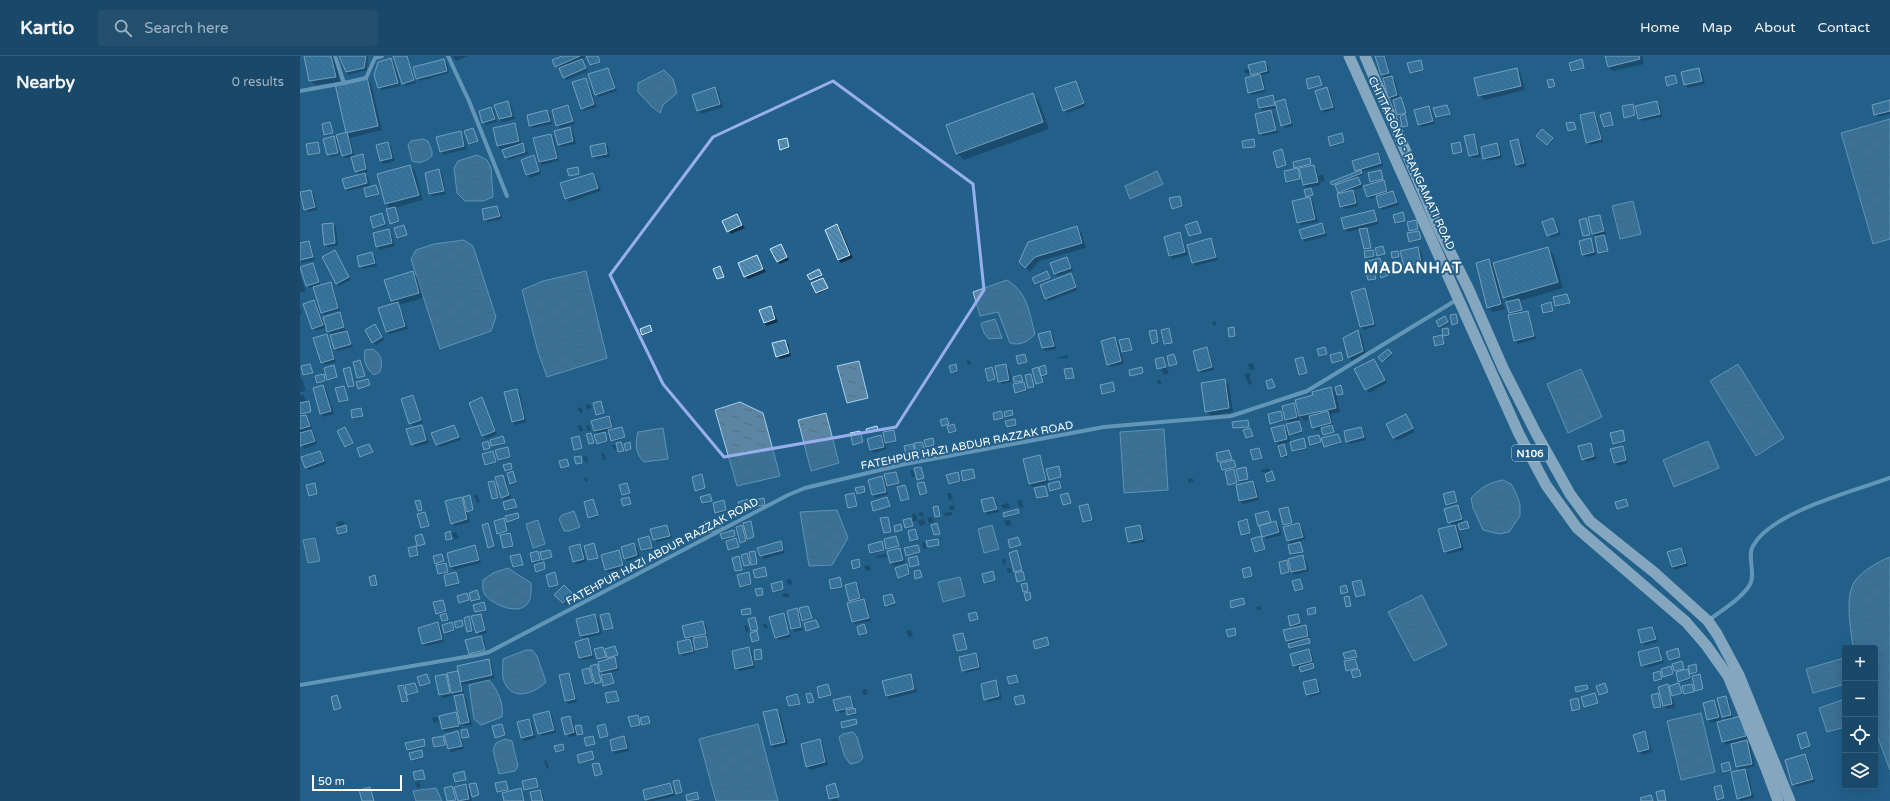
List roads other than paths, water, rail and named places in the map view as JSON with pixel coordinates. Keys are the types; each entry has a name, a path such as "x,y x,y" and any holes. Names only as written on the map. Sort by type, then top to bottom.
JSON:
{"highway":[{"name":"CHITTAGONG - RANGAMATI ROAD","path":"1349,56 1460,298 1476,339 1519,434 1546,484 1576,528 1686,622 1706,645 1728,676 1778,801"},
{"name":"CHITTAGONG - RANGAMATI ROAD","path":"1365,56 1438,227 1469,290 1503,368 1536,433 1570,494 1590,521 1655,573 1708,621 1724,645 1740,675 1790,801"}],"street":[{"path":"336,56 344,83"},
{"path":"300,91 366,78 375,58 382,56"},
{"path":"448,56 469,101 507,196"},
{"name":"FATEHPUR HAZI ABDUR RAZZAK ROAD","path":"300,685 477,656 489,652 801,489 905,464 1104,427 1231,416 1307,391 1460,298"},
{"path":"1708,621 1742,594 1751,582 1752,547 1763,533 1782,520 1803,509 1890,478"}],"water":[{"path":"664,70 673,79 677,93 663,105 660,113 638,92 638,83"},
{"path":"1890,119 1890,239 1873,244 1841,133"},
{"path":"423,139 428,141 432,151 432,156 422,162 412,161 408,145 411,141"},
{"path":"477,155 487,160 491,168 493,197 483,201 465,201 457,193 454,168 458,161"},
{"path":"1157,171 1163,184 1130,199 1125,186"},
{"path":"1633,201 1641,234 1620,239 1612,206"},
{"path":"464,240 473,246 496,317 491,331 440,349 411,259 416,250 434,244"},
{"path":"586,271 607,358 547,377 538,352 522,290 543,281"},
{"path":"1007,280 1014,285 1024,297 1035,334 1027,341 1020,344 1010,343 998,312 980,316 973,292"},
{"path":"995,319 1002,338 989,339 984,333 981,323"},
{"path":"373,349 380,356 381,362 380,372 374,375 367,367 364,357 365,350"},
{"path":"859,361 868,398 847,403 837,366"},
{"path":"1738,364 1784,438 1756,456 1710,381"},
{"path":"1581,369 1602,417 1568,433 1547,384"},
{"path":"740,402 763,413 780,476 737,486 715,410"},
{"path":"826,413 839,463 811,471 798,420"},
{"path":"663,428 668,459 644,462 636,448 638,432"},
{"path":"1164,429 1168,490 1124,493 1120,432"},
{"path":"1708,441 1719,468 1674,487 1663,460"},
{"path":"1503,480 1511,484 1516,493 1520,504 1520,516 1509,532 1499,534 1483,530 1473,508 1471,498 1486,486"},
{"path":"837,510 848,538 832,565 809,566 800,512"},
{"path":"574,511 580,527 569,531 564,531 559,519 562,515"},
{"path":"538,520 545,544 533,548 526,524"},
{"path":"992,525 999,549 984,553 978,529"},
{"path":"315,538 320,561 308,563 303,540"},
{"path":"1890,557 1890,770 1878,738 1878,645 1853,645 1849,613 1850,595 1855,581 1862,573"},
{"path":"508,568 531,583 530,600 523,607 517,609 504,607 492,601 483,591 483,580 493,573"},
{"path":"960,577 965,596 943,602 938,582"},
{"path":"1422,595 1447,645 1414,661 1388,612"},
{"path":"526,650 532,650 537,656 546,682 535,690 522,694 510,691 506,686 503,678 503,659"},
{"path":"1842,659 1842,685 1813,693 1806,669"},
{"path":"489,680 500,697 502,717 481,725 474,719 469,685"},
{"path":"1842,700 1842,728 1827,732 1819,708"},
{"path":"1701,713 1715,772 1681,780 1667,721"},
{"path":"758,724 778,801 716,801 699,739"},
{"path":"853,732 857,737 863,758 859,762 850,764 844,755 839,737 843,734"},
{"path":"505,739 512,741 518,766 515,771 499,774 493,750 496,743"},
{"path":"436,788 442,801 416,801 413,791"}],"district":[{"name":"MADANHAT","path":"1413,268"}]}
